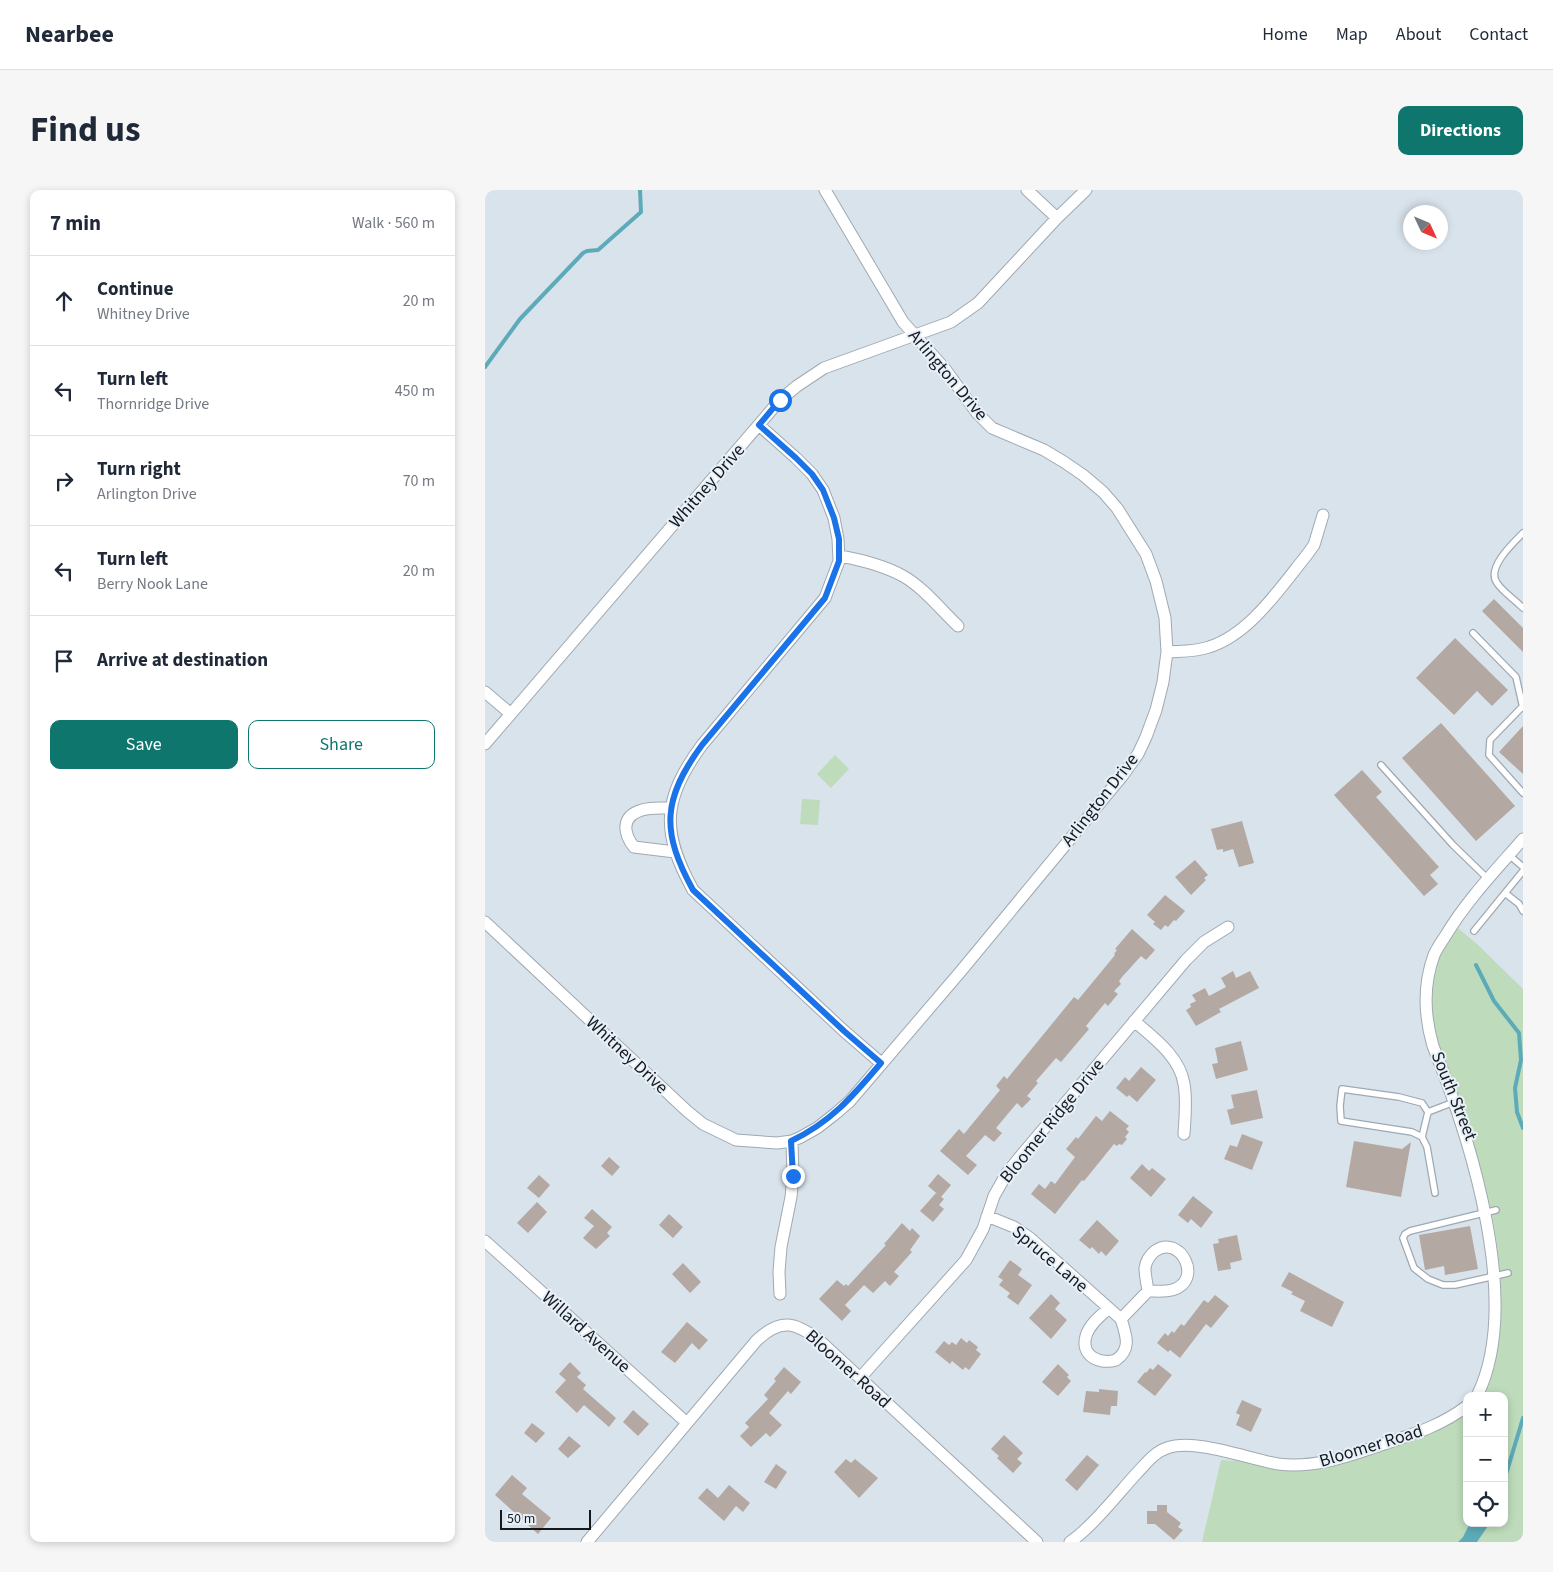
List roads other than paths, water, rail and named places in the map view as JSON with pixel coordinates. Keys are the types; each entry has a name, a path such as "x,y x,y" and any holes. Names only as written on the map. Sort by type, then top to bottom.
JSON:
{"street":[{"name":"Arlington Drive","path":"791,1141 817,1128 849,1100 961,971 1123,776 1138,754 1155,710 1163,682 1167,652 1165,618 1156,581 1146,554 1117,508 1096,486 1064,462 1044,450 992,428 977,413 945,369 903,322 825,190"},
{"path":"1027,190 1057,218"},
{"name":"Whitney Drive","path":"485,744 780,400 823,368 951,322 977,303 1086,190"},
{"path":"759,425 812,474 823,490 834,518 839,539 840,556 825,598 692,758 677,783 670,808 675,852 679,865 693,890 705,903 881,1063"},
{"path":"1167,652 1208,648 1235,634 1247,624 1314,545 1323,515"},
{"path":"840,556 871,562 904,576 918,586 958,626"},
{"path":"485,692 511,714"},
{"path":"670,808 642,810 632,815 625,831 627,839 634,848 675,852"},
{"name":"South Street","path":"1498,1215 1477,1152 1433,1046 1428,1030 1425,1002 1435,953 1453,924 1523,839"},
{"name":"Whitney Drive","path":"485,922 703,1124 736,1140 777,1143 791,1141"},
{"name":"Bloomer Ridge Drive","path":"860,1378 957,1272 975,1245 994,1196 1007,1173 1186,960 1204,942 1228,927"},
{"path":"1134,1022 1163,1047 1179,1068 1184,1083 1184,1134"},
{"path":"780,1294 781,1247 791,1197 793,1176 791,1141"},
{"name":"Spruce Lane","path":"987,1216 1014,1227 1030,1238 1121,1319"},
{"name":"Willard Avenue","path":"485,1241 687,1423"},
{"path":"1108,1309 1086,1336 1085,1344 1087,1350 1096,1360 1109,1362 1116,1360 1124,1353 1127,1341 1121,1319 1148,1291 1170,1290 1182,1284 1186,1279 1188,1273 1186,1262 1178,1251 1165,1247 1158,1249 1152,1254 1145,1267 1148,1291"},
{"path":"1506,1260 1509,1285"},
{"name":"Bloomer Road","path":"587,1542 757,1340 777,1327 795,1325 803,1328 819,1340 1037,1542"},
{"path":"1480,1392 1491,1377 1503,1353"},
{"name":"Bloomer Road","path":"1070,1542 1084,1530 1149,1459 1165,1448 1175,1446 1208,1448 1278,1464 1299,1465 1325,1462 1422,1431 1451,1417 1463,1409"}],"lane":[{"path":"1523,533 1505,551 1495,573 1496,582 1523,608"},
{"path":"1473,634 1516,678 1522,708 1490,740 1489,755 1523,793"},
{"path":"1381,765 1453,845 1488,880"},
{"path":"1509,855 1523,867"},
{"path":"1474,931 1523,871"},
{"path":"1505,893 1519,904 1523,911"},
{"path":"1422,1137 1428,1112 1422,1103 1399,1096 1342,1089 1341,1121 1412,1132 1422,1137 1427,1147 1435,1193"},
{"path":"1428,1112 1456,1102"},
{"path":"1498,1215 1410,1231 1403,1238 1414,1268 1428,1279 1443,1285 1455,1286 1508,1273"}],"water":[{"path":"1468,1527 1487,1527 1477,1542 1458,1542"}],"waterway":[{"path":"485,367 520,319 583,253 598,250 641,212 640,190"},
{"path":"1476,965 1494,1001 1519,1033 1521,1060 1515,1088 1517,1112 1523,1128"},
{"path":"1508,1468 1523,1418"}]}
